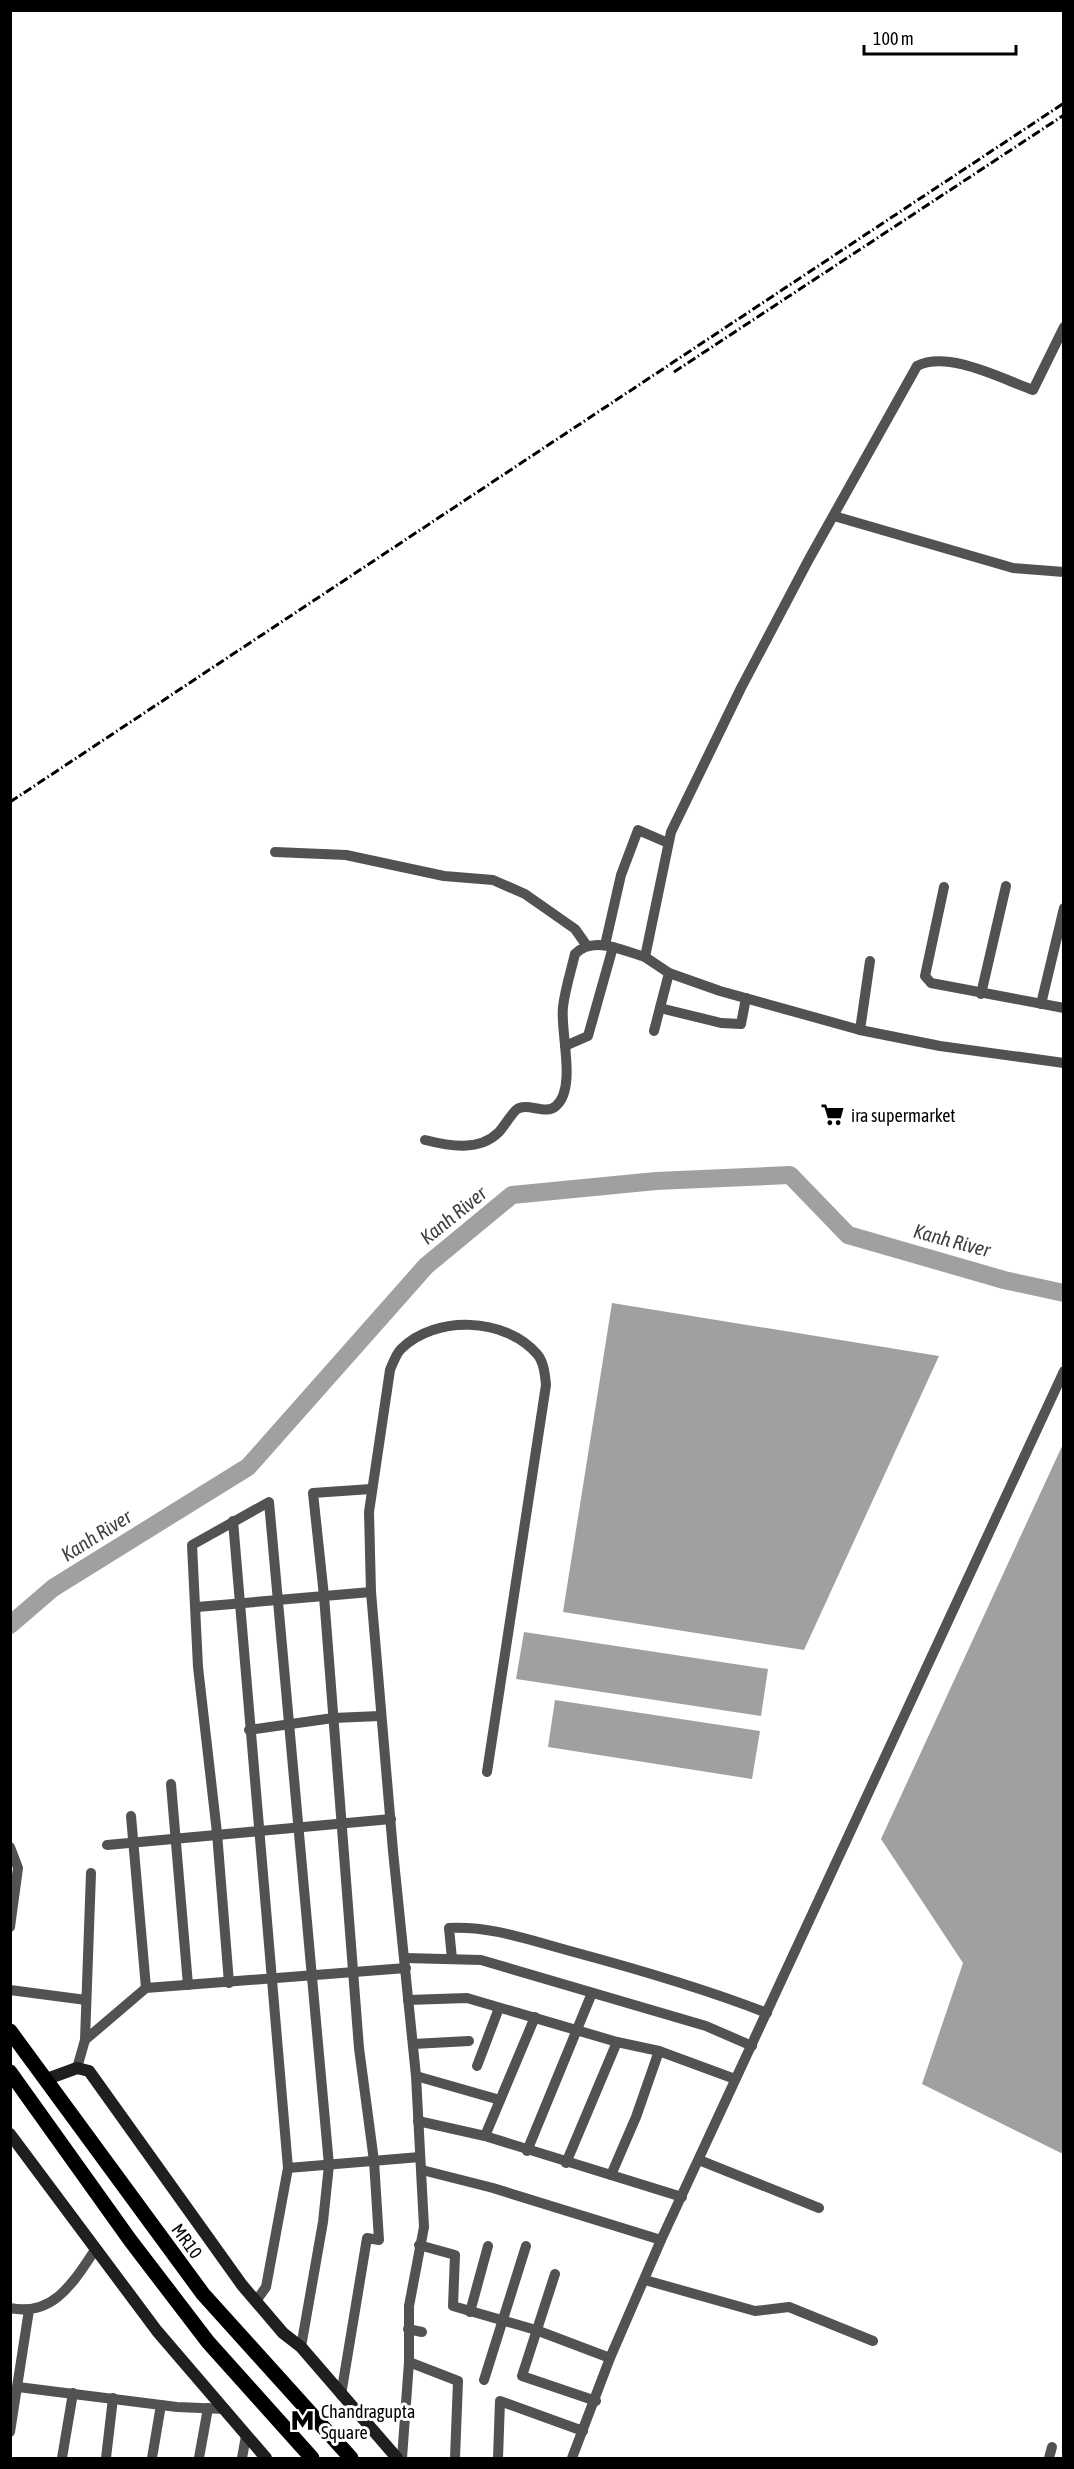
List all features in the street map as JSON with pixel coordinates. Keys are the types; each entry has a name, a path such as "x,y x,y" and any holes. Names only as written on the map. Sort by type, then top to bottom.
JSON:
{"main road":[{"name":"MR10","path":"10,2031 203,2294 351,2458"},
{"path":"10,2072 130,2240 208,2343 312,2458"}],"street":[{"path":"645,957 671,832 716,738 917,366 928,360 958,363 1033,390 1064,327"},
{"path":"834,516 1013,568 1064,573"},
{"path":"565,1046 588,1036 609,946 621,876 638,830 668,843"},
{"path":"275,852 346,855 444,876 493,880 525,894 575,929 587,946"},
{"path":"981,994 1006,886"},
{"path":"944,887 925,976 931,983 1064,1008"},
{"path":"1041,1004 1064,908"},
{"path":"425,1140 450,1146 478,1144 497,1134 522,1107 550,1110 554,1108 564,1087 563,1006 575,954 587,946 609,946 645,957 669,973 746,998 860,1030 940,1046 1064,1063"},
{"path":"860,1030 870,961"},
{"path":"654,1031 669,973"},
{"path":"660,1008 722,1023 741,1024 746,998"},
{"path":"402,2458 409,2362 408,2329 419,2245 424,2228 422,2170 406,1963 380,1716 371,1592 369,1512 390,1370 399,1350 418,1336 450,1325 478,1326 507,1332 537,1354 543,1365 546,1385 487,1772"},
{"path":"572,2458 596,2401 609,2358 661,2240 1064,1371"},
{"path":"341,2395 367,2238 380,2240 374,2161 359,2048 355,1973 324,1596 313,1493 371,1489"},
{"path":"229,1983 217,1833 198,1667 197,1607 192,1545 269,1502 329,2165 324,2222 301,2347"},
{"path":"233,1521 288,2168 266,2286 256,2301"},
{"path":"197,1607 240,1602 278,1602 371,1592"},
{"path":"249,1730 333,1718 380,1716"},
{"path":"171,1784 188,1985"},
{"path":"131,1816 146,1988"},
{"path":"107,1845 217,1833 391,1819"},
{"path":"10,1847 18,1868 10,1927"},
{"path":"77,2068 85,2040 91,1873"},
{"path":"452,1959 449,1928 477,1927 518,1936 701,1987 767,2013"},
{"path":"85,2040 146,1988 355,1973 406,1963 452,1959 482,1960 706,2026 752,2046"},
{"path":"10,1990 86,2000"},
{"path":"527,2151 592,1993"},
{"path":"408,2000 467,1998 617,2042 659,2051 735,2079"},
{"path":"477,2066 499,2008"},
{"path":"485,2136 535,2017"},
{"path":"412,2044 469,2041"},
{"path":"566,2163 617,2042"},
{"path":"611,2175 636,2117 659,2051"},
{"path":"47,2079 77,2068 88,2072 177,2197 256,2301 283,2333 301,2347 397,2458"},
{"path":"416,2076 500,2100"},
{"path":"417,2121 485,2136 527,2151 682,2197"},
{"path":"10,2134 158,2331 266,2458"},
{"path":"288,2168 420,2157"},
{"path":"699,2160 819,2208"},
{"path":"422,2170 493,2188 661,2240"},
{"path":"419,2245 455,2255 453,2306 536,2330 609,2358"},
{"path":"470,2312 488,2246"},
{"path":"484,2380 526,2246"},
{"path":"10,2308 29,2310 40,2308 65,2292 95,2250"},
{"path":"555,2274 522,2376 596,2401"},
{"path":"645,2280 756,2311 789,2307 873,2341"},
{"path":"10,2432 29,2310"},
{"path":"408,2329 422,2332"},
{"path":"409,2362 458,2381 455,2458"},
{"path":"18,2387 161,2405 225,2409"},
{"path":"62,2458 73,2393"},
{"path":"106,2458 113,2398"},
{"path":"498,2458 500,2401 583,2431"},
{"path":"152,2458 161,2405"},
{"path":"199,2458 208,2408"},
{"path":"242,2458 246,2436"}],"shaded area":[{"path":"612,1303 939,1356 804,1650 563,1612"},
{"path":"1063,1444 1063,2154 922,2084 963,1963 881,1839"},
{"path":"524,1632 768,1669 761,1716 516,1679"},
{"path":"555,1700 760,1731 752,1779 548,1747"}],"waterway":[{"name":"Kanh River","path":"10,1625 53,1588 248,1467 426,1266 512,1195 656,1181 790,1175 848,1235 1004,1280 1064,1293"}],"railway":[{"path":"10,802 1064,103"},
{"path":"674,372 1064,115"}],"place":[{"name":"ira supermarket","path":"833,1115"},
{"name":"Chandragupta Square","path":"303,2421"}]}
